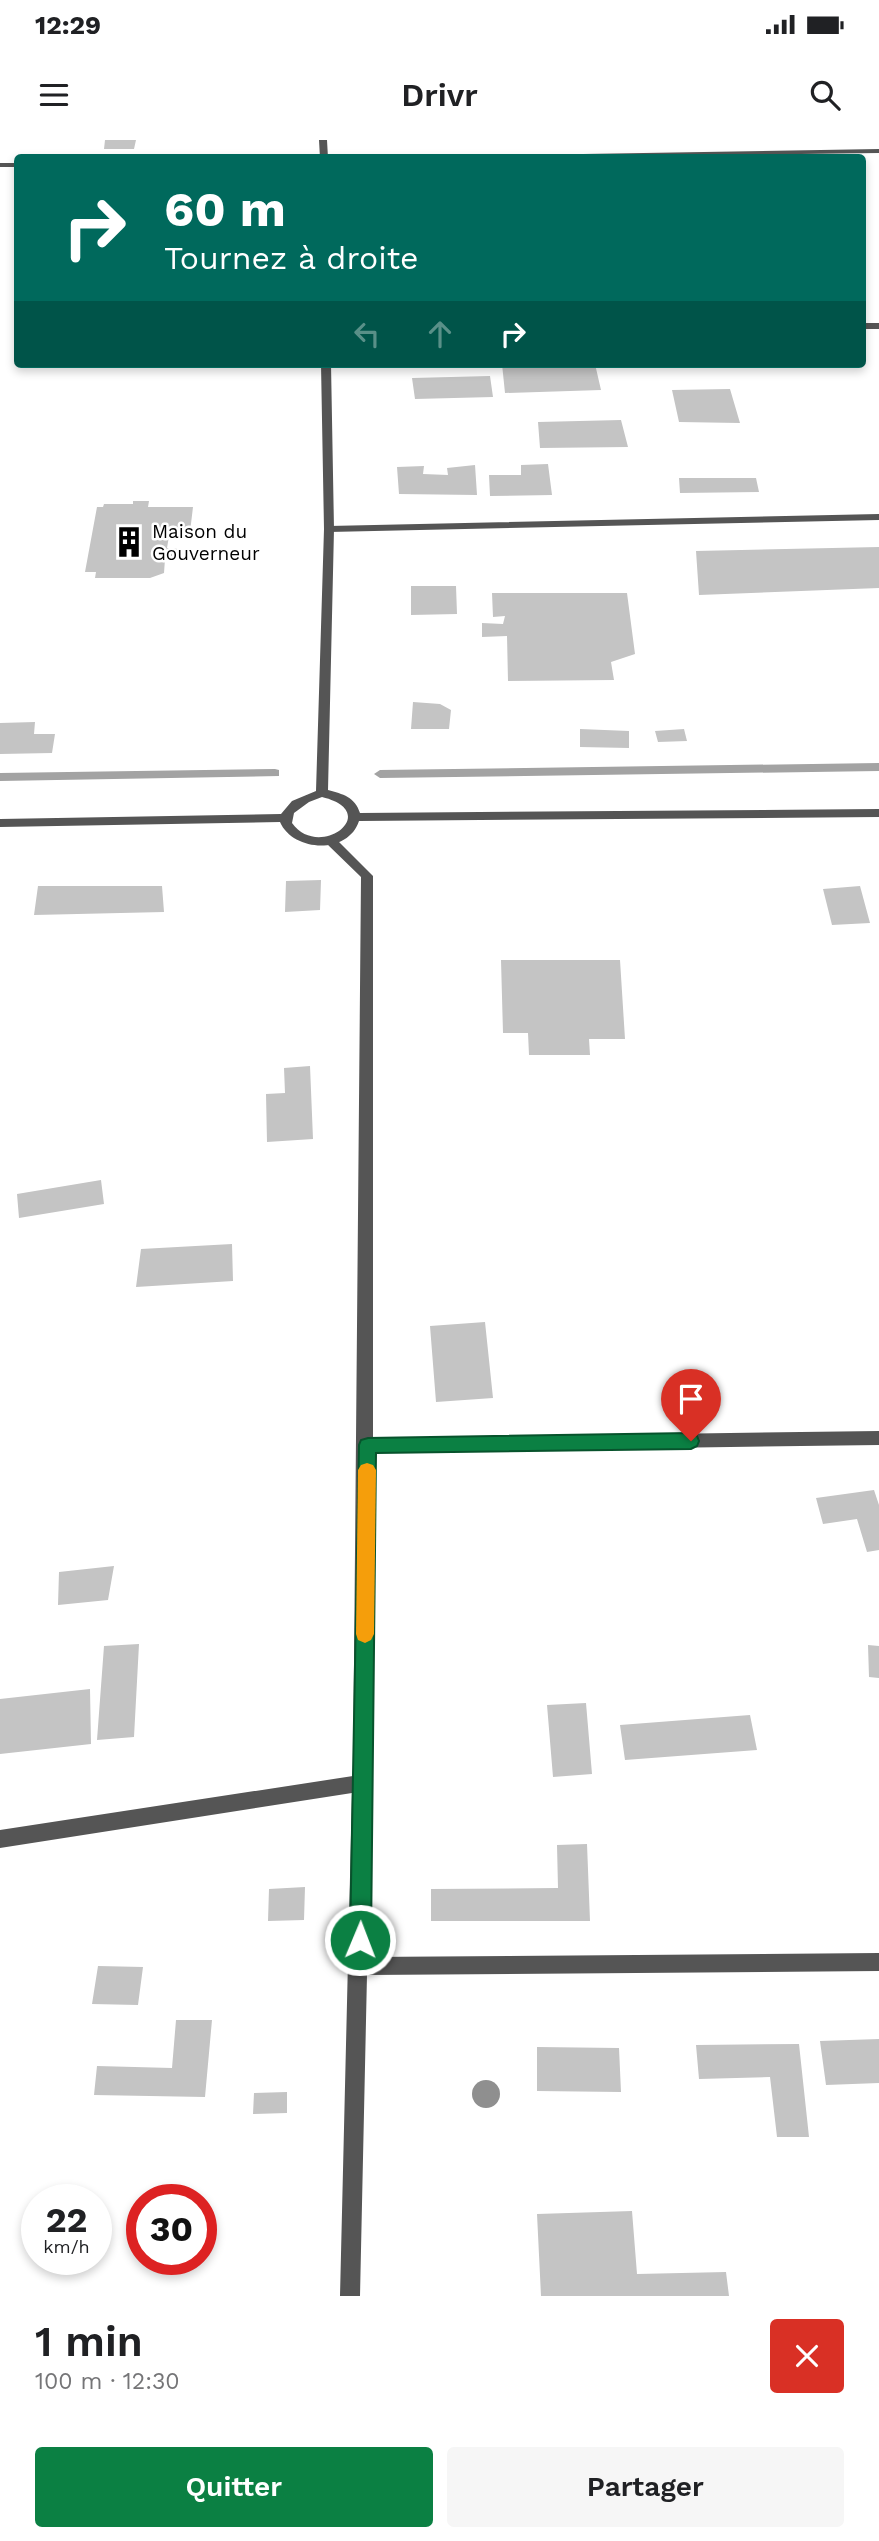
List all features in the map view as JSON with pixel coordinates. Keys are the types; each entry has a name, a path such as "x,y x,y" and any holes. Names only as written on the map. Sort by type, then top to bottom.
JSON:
{"street":[{"path":"552,154 616,151 879,151"},
{"path":"322,793 329,529 326,368"},
{"path":"329,529 879,517"},
{"path":"322,793 346,800 357,817 349,832 331,841 318,842 295,835 288,827 286,818 289,809 297,801 322,793"},
{"path":"357,817 879,813"},
{"path":"0,822 286,818"},
{"path":"331,841 367,876 368,1445 360,1966 350,2296"},
{"path":"368,1445 879,1438"},
{"path":"0,1839 363,1783"},
{"path":"360,1966 879,1962"}],"building":[{"path":"105,140 136,140 134,149 104,149"},
{"path":"502,368 596,368 601,390 505,393"},
{"path":"490,376 493,397 415,399 412,378"},
{"path":"730,389 740,423 679,422 672,390"},
{"path":"621,420 628,447 540,448 538,422"},
{"path":"548,464 552,495 490,496 489,475 521,475 521,465"},
{"path":"475,465 477,495 399,494 397,467 424,466 423,474 448,475 447,468"},
{"path":"679,478 756,478 759,492 680,493"},
{"name":"Maison du Gouverneur","path":"133,501 149,501 148,507 193,507 190,532 182,536 169,536 167,548 179,549 183,554 178,559 165,559 164,573 150,578 95,578 96,572 85,572 97,507 103,507 104,504 133,504"},
{"path":"879,547 879,588 699,595 696,551"},
{"path":"411,586 456,586 457,614 411,615"},
{"path":"492,593 627,593 635,654 611,662 614,680 508,681 507,636 482,637 482,623 503,624 505,616 493,617"},
{"path":"413,702 440,704 451,710 449,729 411,729"},
{"path":"35,722 34,734 55,734 52,753 0,754 0,723"},
{"path":"580,729 629,731 629,748 580,747"},
{"path":"684,729 687,741 658,742 655,731"},
{"path":"321,880 320,910 285,912 286,881"},
{"path":"38,886 162,886 164,912 34,915"},
{"path":"860,886 870,923 832,925 823,889"},
{"path":"501,960 620,960 625,1039 589,1039 590,1055 529,1055 528,1033 503,1033"},
{"path":"310,1066 313,1139 267,1142 266,1094 285,1093 284,1068"},
{"path":"101,1180 104,1204 19,1218 17,1194"},
{"path":"232,1244 233,1281 136,1287 141,1249"},
{"path":"485,1322 493,1398 436,1402 430,1326"},
{"path":"874,1490 879,1505 879,1550 867,1552 857,1519 823,1524 816,1498"},
{"path":"114,1566 108,1600 58,1605 59,1572"},
{"path":"139,1644 134,1737 97,1740 104,1646"},
{"path":"868,1645 879,1646 879,1678 869,1677"},
{"path":"90,1689 91,1744 0,1754 0,1699"},
{"path":"586,1703 592,1774 553,1777 547,1705"},
{"path":"750,1715 757,1750 625,1760 620,1725"},
{"path":"587,1844 590,1921 431,1921 431,1889 558,1888 557,1845"},
{"path":"305,1887 304,1920 268,1921 269,1889"},
{"path":"98,1966 143,1967 138,2005 92,2004"},
{"path":"176,2020 212,2020 205,2097 94,2095 97,2066 172,2068"},
{"path":"879,2039 879,2083 826,2085 820,2041"},
{"path":"799,2044 809,2137 777,2137 770,2077 699,2079 696,2045"},
{"path":"537,2047 619,2048 621,2092 537,2091"},
{"path":"287,2092 287,2113 253,2114 254,2093"},
{"path":"632,2211 637,2274 726,2272 729,2296 541,2296 537,2214"}],"waterway":[{"path":"380,774 879,767"},
{"path":"0,777 275,773"}],"slow traffic":[{"path":"365,1634 367,1470"}],"place":[{"name":"Maison du Gouverneur","path":"129,542"}],"route":[{"path":"360,1940 368,1445 691,1441"}]}
